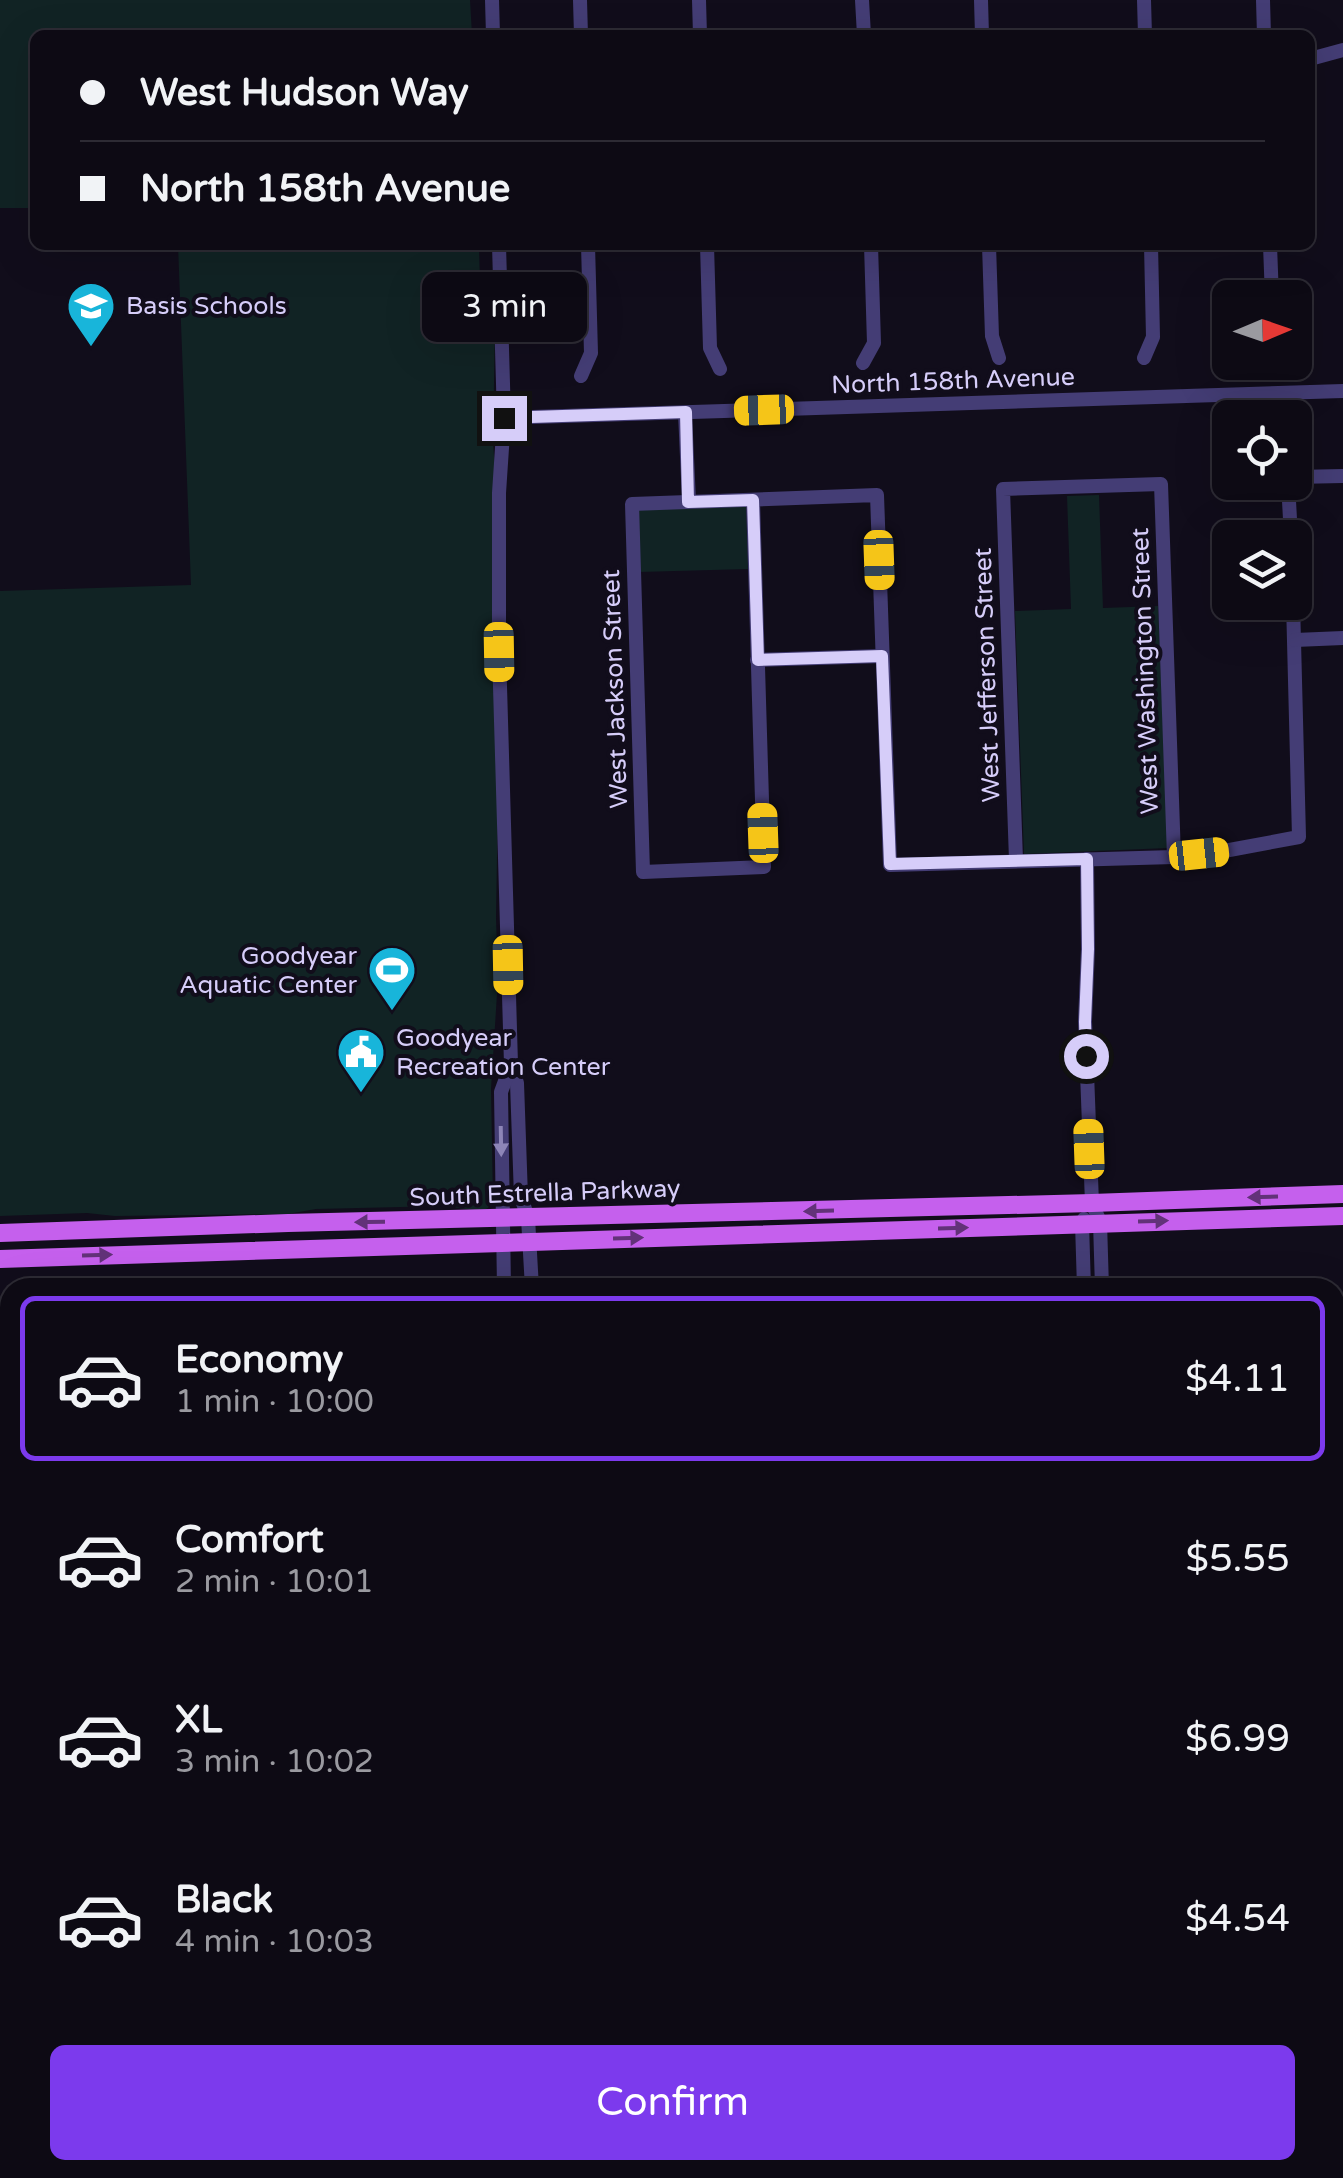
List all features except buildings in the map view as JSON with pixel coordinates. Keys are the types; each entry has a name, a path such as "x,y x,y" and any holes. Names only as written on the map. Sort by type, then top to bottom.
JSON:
{"main road":[{"name":"South Estrella Parkway","path":"0,1233 1343,1194"},
{"name":"South Estrella Parkway","path":"0,1259 1343,1216"},
{"path":"221,1251 238,1235 272,1234 288,1223"}],"street":[{"path":"492,0 492,30"},
{"path":"580,0 581,30"},
{"path":"699,0 700,30"},
{"path":"862,0 864,30"},
{"path":"982,0 982,30"},
{"path":"1144,0 1145,30"},
{"path":"1263,0 1264,30"},
{"path":"1315,58 1343,50"},
{"path":"498,250 504,418 499,493 499,652 511,1064 517,1083 522,1196 528,1218 532,1278"},
{"path":"581,376 591,353 588,250"},
{"path":"707,250 710,348 720,368"},
{"path":"863,363 874,343 871,250"},
{"path":"989,250 992,336 999,358"},
{"path":"1144,358 1153,337 1151,250"},
{"path":"1270,250 1271,280"},
{"name":"North 158th Avenue","path":"504,418 1343,391"},
{"path":"686,412 688,502 877,495 890,864 1174,856 1299,837 1293,620"},
{"path":"1312,477 1343,476"},
{"name":"West Washington Street","path":"1003,488 1162,484 1174,856"},
{"name":"West Jefferson Street","path":"1003,488 1016,860"},
{"path":"753,500 758,660 882,656"},
{"name":"West Jackson Street","path":"688,502 632,504 643,872 764,868 758,660"},
{"path":"1294,640 1343,638"},
{"path":"1085,1278 1092,1203 1085,1022 1087,859"},
{"path":"504,1278 500,1092 511,1064"},
{"path":"1091,1223 1100,1278"}],"shaded area":[{"path":"0,0 470,0 472,30 30,30 30,208 0,208"},
{"path":"178,250 479,250 481,323 495,323 493,443 499,520 498,978 491,1089 493,1199 488,1208 0,1216 0,591 191,585"},
{"path":"1099,495 1103,608 1158,606 1168,848 1024,854 1015,611 1071,609 1067,496"},
{"path":"746,506 748,569 639,572 636,510"}],"water":[{"path":"380,952 398,957 410,971 397,998 386,990 386,978 371,980 369,974 379,963"}],"place":[{"name":"Basis Schools","path":"91,348"},
{"name":"Goodyear Aquatic Center","path":"392,1012"},
{"name":"Goodyear Recreation Center","path":"361,1094"}],"route":[{"path":"504,418 686,412 688,502 753,500 758,660 882,656 890,864 1087,859 1086,1056"}]}
